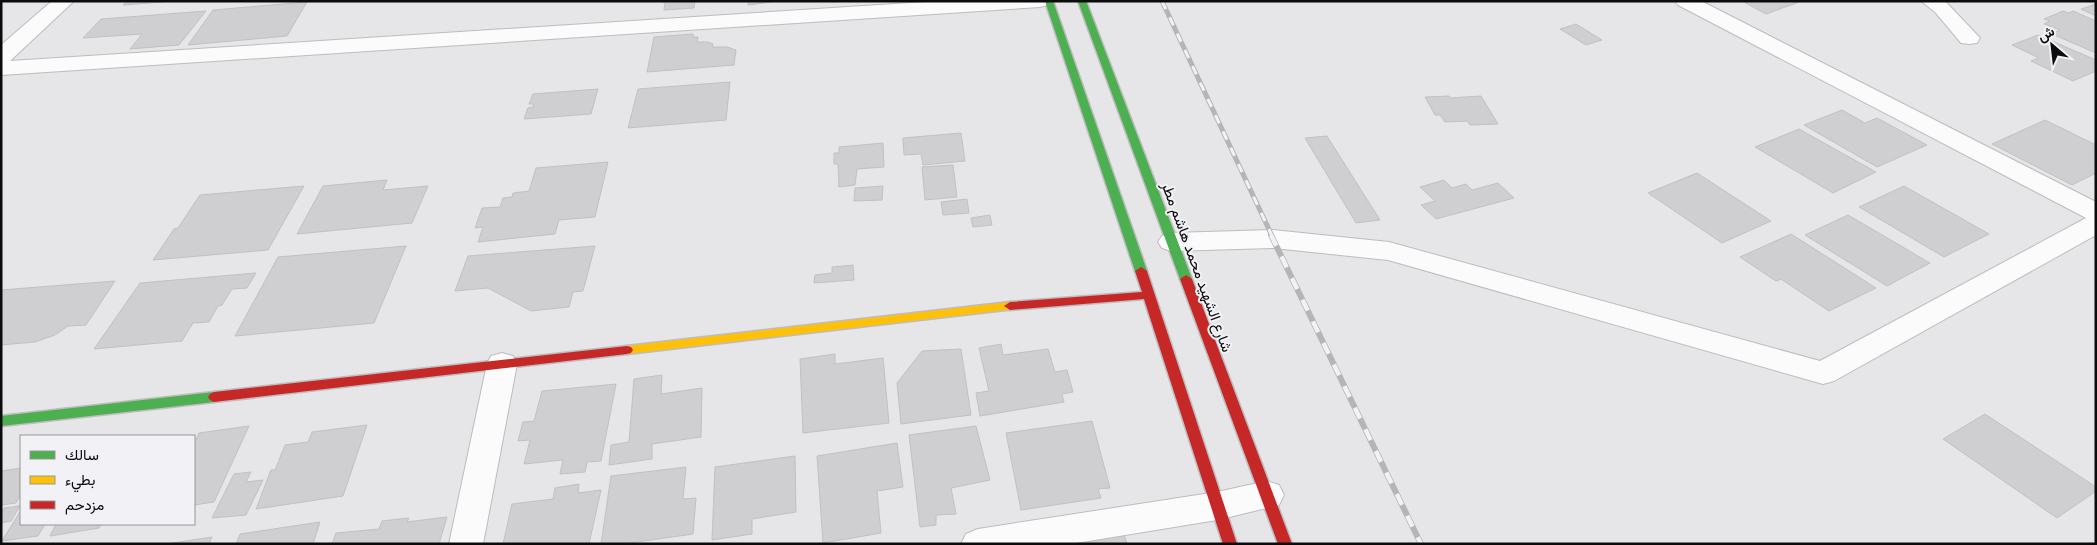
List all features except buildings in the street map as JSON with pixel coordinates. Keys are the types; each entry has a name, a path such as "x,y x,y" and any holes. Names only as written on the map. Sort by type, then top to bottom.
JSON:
{"main road":[{"path":"1049,1 1149,295 1230,544"},
{"name":"شارع الشهيد محمد هاشم مطر","path":"1082,1 1285,544"},
{"path":"1,421 1027,304 1149,295"}],"street":[{"path":"1,57 64,1"},
{"path":"1,68 1040,1"},
{"path":"1685,1 2096,212"},
{"path":"1931,1 1942,8 1969,38"},
{"path":"1172,242 1273,239 1389,251 1823,373 2096,224"},
{"path":"466,544 502,364"},
{"path":"978,544 1217,506 1267,495"}],"railway":[{"path":"1162,1 1272,236"},
{"path":"1271,235 1421,544"}],"traffic: fast":[{"path":"1049,1 1141,271"},
{"path":"1082,1 1186,279"},
{"path":"1,421 214,397"}],"traffic: slow":[{"path":"627,350 1010,306"}],"traffic: jam":[{"path":"1141,271 1230,544"},
{"path":"1186,279 1285,544"},
{"path":"1010,306 1149,295"},
{"path":"214,397 627,350"}]}
